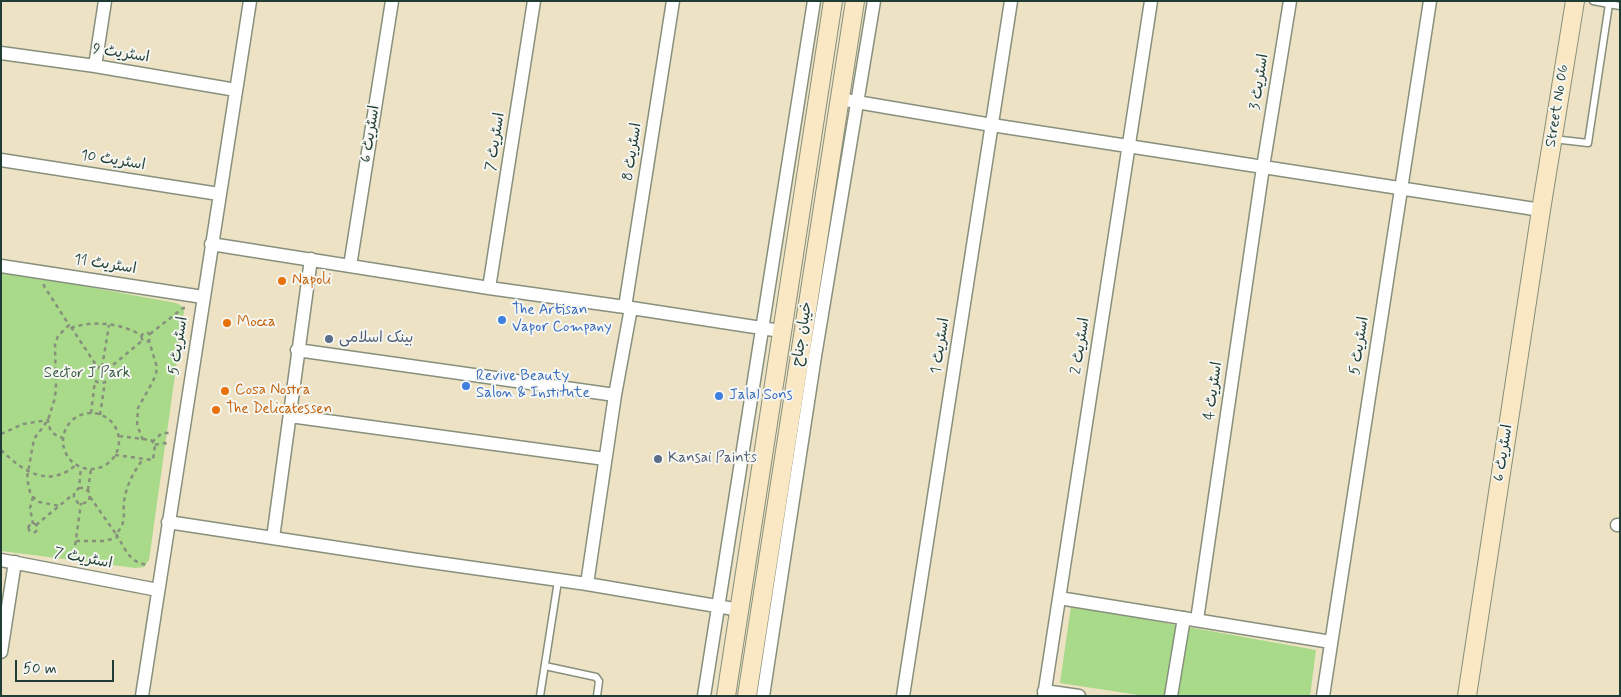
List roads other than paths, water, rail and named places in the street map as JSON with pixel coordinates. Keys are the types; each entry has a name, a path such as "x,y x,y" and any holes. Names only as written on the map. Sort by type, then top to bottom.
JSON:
{"main road":[{"name":"خیبان جناح","path":"726,696 833,1"},
{"name":"خیبان جناح","path":"747,696 855,1"},
{"name":"Street No 06","path":"1541,210 1575,1"},
{"name":"اسٹریٹ 6","path":"1467,696 1541,210"}],"street":[{"path":"95,66 105,1"},
{"name":"اسٹریٹ 5","path":"142,696 250,1"},
{"name":"اسٹریٹ 6","path":"350,266 392,1"},
{"name":"اسٹریٹ 7","path":"490,288 534,1"},
{"name":"اسٹریٹ 8","path":"587,584 674,1"},
{"path":"704,696 814,1"},
{"path":"764,696 815,356 874,1"},
{"name":"اسٹریٹ 1","path":"903,696 1011,1"},
{"name":"اسٹریٹ 2","path":"1044,693 1151,1"},
{"name":"اسٹریٹ 3","path":"1263,167 1290,1"},
{"name":"اسٹریٹ 5","path":"1323,696 1430,1"},
{"name":"اسٹریٹ 9","path":"1,53 95,66 236,90"},
{"path":"840,99 992,126 1541,210"},
{"name":"اسٹریٹ 10","path":"1,160 219,194"},
{"name":"اسٹریٹ 4","path":"1172,696 1190,619 1263,167"},
{"path":"211,244 781,332"},
{"path":"273,538 310,259"},
{"name":"اسٹریٹ 11","path":"1,266 203,297"},
{"path":"297,350 615,395"},
{"path":"290,416 605,459"},
{"path":"168,522 587,584 740,610"},
{"name":"اسٹریٹ 7","path":"1,560 158,590"},
{"path":"1,652 15,562"},
{"path":"1059,598 1331,642"},
{"path":"1044,693 1079,696"}],"lane":[{"path":"1593,1 1620,6"},
{"path":"1553,139 1588,143 1609,4"},
{"path":"540,696 558,581"},
{"path":"545,666 598,678 596,696"}],"place":[{"name":"Napoli","path":"282,281"},
{"name":"The Artisan Vapor Company","path":"502,320"},
{"name":"Mocca","path":"227,323"},
{"name":"بینک اسلامی","path":"329,339"},
{"name":"Revive Beauty Salon & Institute","path":"466,386"},
{"name":"Cosa Nostra","path":"225,391"},
{"name":"Jalal Sons","path":"719,396"},
{"name":"The Delicatessen","path":"216,410"},
{"name":"Kansai Paints","path":"658,459"}],"park label":[{"name":"Sector J Park","path":"87,374"}]}
